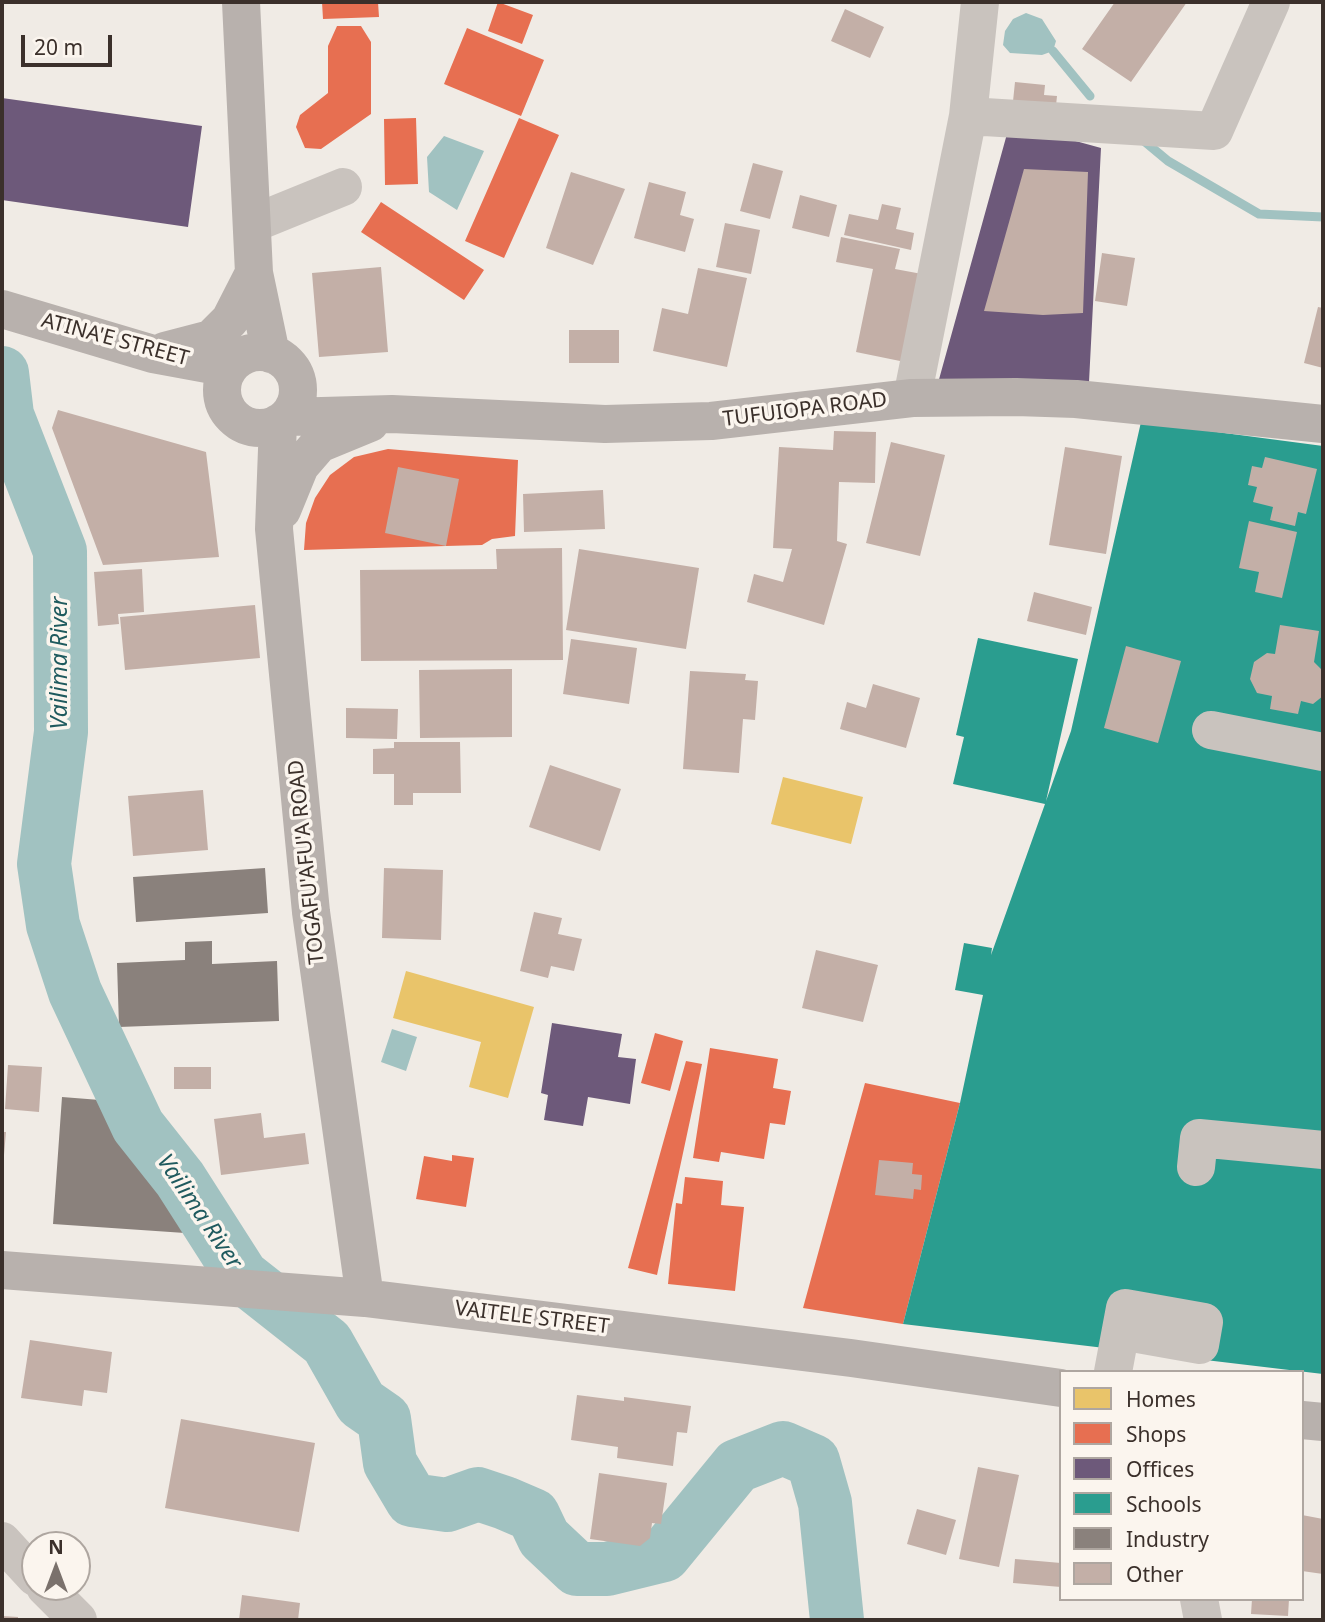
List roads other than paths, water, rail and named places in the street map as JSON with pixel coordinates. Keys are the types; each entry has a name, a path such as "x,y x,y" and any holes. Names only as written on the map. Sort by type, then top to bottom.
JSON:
{"main road":[{"path":"153,354 258,390 241,2"},
{"path":"153,354 211,340 230,320 254,273"},
{"name":"ATINA'E STREET","path":"14,313 153,354"},
{"name":"TUFUIOPA ROAD","path":"258,390 392,414 618,424 711,421 823,405 912,398 1076,398 1323,424"},
{"name":"TOGAFU'AFU'A ROAD","path":"258,390 311,912 355,1297"},
{"path":"274,529 300,466 319,444 392,414"},
{"name":"VAITELE STREET","path":"2,1270 161,1280 355,1297 851,1358 1059,1388"},
{"path":"1304,1420 1323,1422"}],"street":[{"path":"912,398 968,116 980,2"},
{"path":"968,116 1214,131 1271,2"},
{"path":"252,224 343,187"},
{"path":"1211,730 1323,752"},
{"path":"1196,1167 1199,1138 1323,1150"},
{"path":"1113,1370 1121,1331"},
{"path":"2,1541 21,1562"},
{"path":"59,1601 78,1620"},
{"path":"1199,1601 1203,1620"}],"water":[{"path":"1026,13 1042,19 1056,41 1053,51 1042,55 1010,53 1003,45 1005,31 1013,19"},
{"path":"444,136 484,151 457,210 429,192 427,157"},
{"path":"392,1029 417,1037 406,1071 381,1062"}],"waterway":[{"path":"1053,51 1090,96"},
{"path":"1144,141 1168,161 1259,214 1323,217"},
{"name":"Vailima River","path":"2,373 7,415 60,551 61,732 44,864 53,925 75,992 138,1126 180,1179 242,1276 327,1343 361,1403 384,1419 390,1463 412,1500 447,1505 478,1494 505,1503 533,1515 544,1538 577,1569 607,1569 664,1555 737,1466 783,1448 813,1461 825,1503 837,1620"}]}
